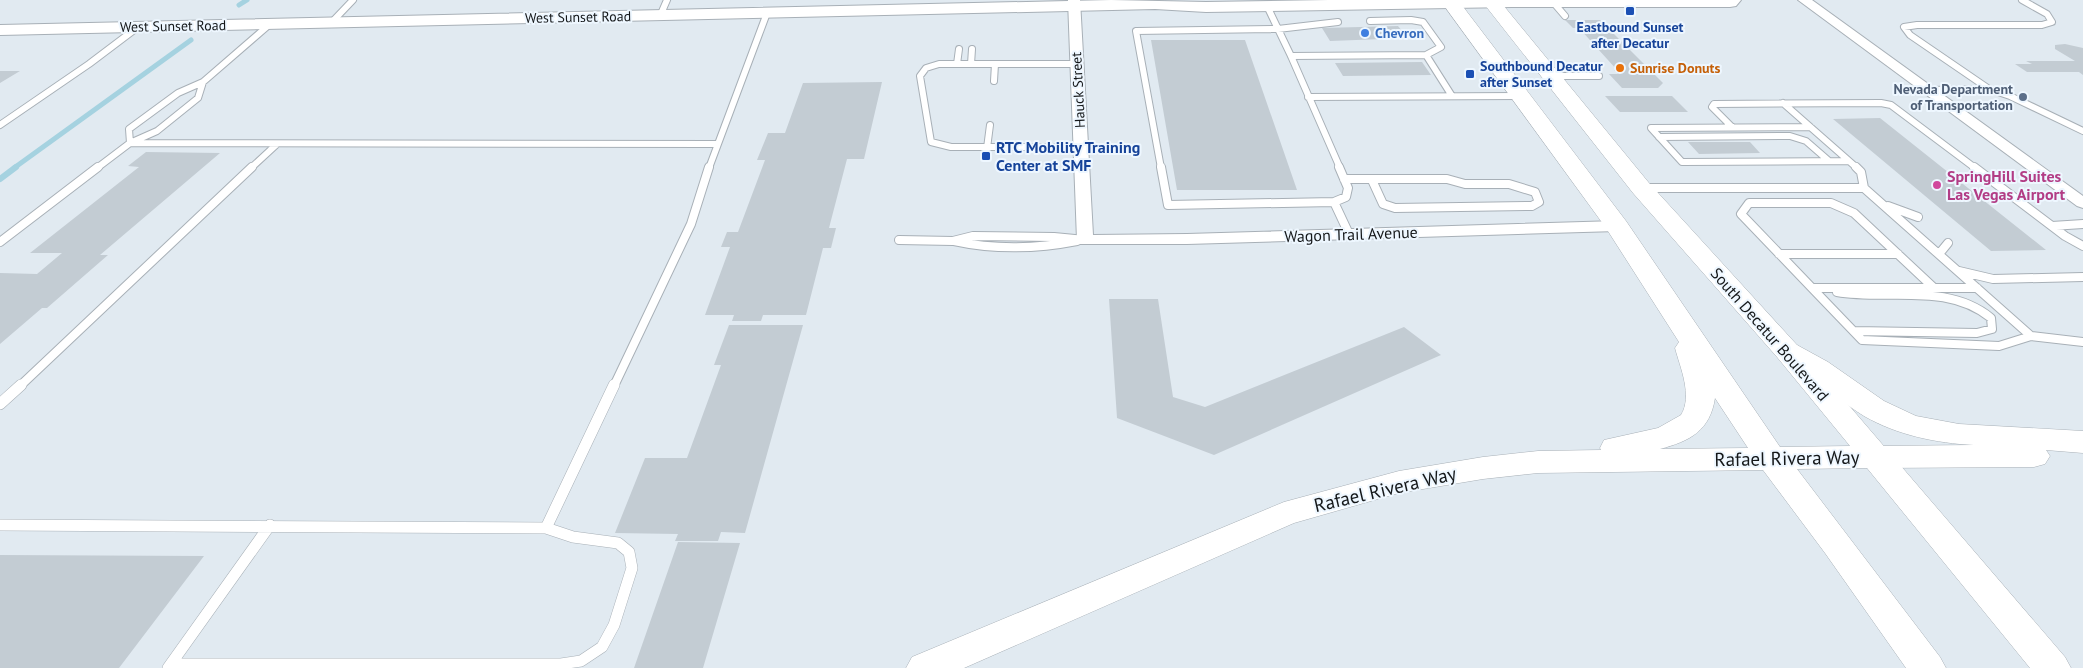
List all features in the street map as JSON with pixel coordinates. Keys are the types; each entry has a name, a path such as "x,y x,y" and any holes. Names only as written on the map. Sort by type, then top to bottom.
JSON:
{"main road":[{"name":"West Sunset Road","path":"1155,4 1177,0"},
{"name":"West Sunset Road","path":"0,30 660,16 1074,3 1206,7 1491,1 1730,2 1733,0"},
{"name":"South Decatur Boulevard","path":"1491,1 1641,188 1787,351 2052,668"},
{"path":"1450,2 1617,226 1771,458 1837,544 1927,668"},
{"path":"1538,462 1665,437 1690,423 1700,407 1700,396 1684,327"},
{"path":"1787,351 1818,368 1874,408 1909,425 1959,434 2083,442"},
{"name":"Rafael Rivera Way","path":"925,668 1284,514 1399,482 1483,468 1538,462 2083,455"}],"street":[{"path":"1804,0 2083,203"},
{"name":"Hauck Street","path":"1074,3 1084,240"},
{"name":"Wagon Trail Avenue","path":"1084,240 1617,226"}],"lane":[{"path":"331,23 353,0"},
{"path":"660,16 667,0"},
{"path":"2022,0 2047,14 2052,22 2042,25 1917,25 1904,27 1910,35 1990,89 2010,96 2083,131"},
{"path":"1553,2 1566,16"},
{"path":"1267,6 1278,29 1291,56 1348,188 1346,197 1334,202 1168,206 1136,31 1278,29 1338,22"},
{"path":"546,528 691,224 717,144 767,13"},
{"path":"1291,56 1426,55 1441,47 1423,22 1411,20 1370,21"},
{"path":"130,143 130,129 178,93 203,82 270,24"},
{"path":"0,125 89,64 138,27"},
{"path":"957,64 959,49"},
{"path":"971,64 972,49"},
{"path":"1426,55 1452,96"},
{"path":"1077,64 939,64 926,68 920,76 932,142 951,147 1081,147"},
{"path":"994,81 995,64"},
{"path":"1550,76 1599,76"},
{"path":"0,242 130,143 157,131 198,98 203,82"},
{"path":"1928,90 1990,89"},
{"path":"1308,97 1519,96"},
{"path":"1732,127 1712,107 1714,104 1881,103 1891,105 2052,226 2083,246"},
{"path":"1783,104 1861,172 1864,188 2031,336"},
{"path":"987,148 990,125"},
{"path":"1810,127 1651,128 1682,162 1848,161"},
{"path":"1660,137 1790,136 1806,141 1830,161"},
{"path":"130,143 717,144"},
{"path":"0,404 277,144"},
{"path":"1344,179 1447,179 1465,184 1509,184 1521,186 1535,192 1539,202 1532,206 1395,208 1383,204 1372,180"},
{"path":"1641,188 1864,188"},
{"path":"1334,202 1349,234"},
{"path":"1934,288 1854,212 1831,204 1749,204 1741,214 1862,340 1999,346 2031,336 2083,342"},
{"path":"1883,204 1918,217"},
{"path":"2052,226 2083,224"},
{"path":"899,240 953,241 971,246 1055,246 1084,240"},
{"path":"1939,254 1948,243"},
{"path":"1779,254 1898,254"},
{"path":"1959,272 1993,278 2083,277"},
{"path":"1812,288 1977,288"},
{"path":"1823,288 1851,296 1939,296 1954,298 1975,306 1991,318 1992,329 1977,333 1854,332"},
{"path":"0,525 546,528 573,537 618,543 628,552 632,568 614,625 602,647 581,661 561,664 170,666"},
{"path":"170,666 270,525"}],"building":[{"path":"1565,20 1600,20 1663,83 1658,88 1622,88 1609,74 1618,74 1614,70 1617,70 1579,28 1573,28"},
{"name":"Chevron","path":"1398,26 1408,38 1330,41 1322,28"},
{"path":"1151,40 1245,40 1297,190 1177,190"},
{"path":"2065,44 2083,48 2083,75 2079,72 2027,72 2015,64 2032,64 2026,61 2075,61 2055,49 2055,45"},
{"path":"1422,62 1431,75 1343,76 1335,63"},
{"path":"0,71 20,71 0,83"},
{"path":"882,82 864,159 847,159 829,228 836,228 831,248 823,248 806,315 763,315 761,321 732,321 734,315 705,315 730,247 721,247 727,232 738,232 765,160 757,160 768,133 785,133 803,83"},
{"path":"1605,96 1672,96 1688,112 1620,112"},
{"name":"SpringHill Suites Las Vegas Airport","path":"1880,118 2046,250 1991,251 1833,119"},
{"path":"1688,142 1750,142 1760,153 1699,154"},
{"path":"146,152 220,153 100,255 108,255 47,308 42,308 0,344 0,273 37,274 62,253 30,253 139,167 128,166"},
{"path":"1109,299 1158,299 1173,397 1205,407 1404,327 1441,355 1214,455 1117,418"},
{"path":"729,325 803,325 745,533 721,532 718,541 675,541 678,534 615,533 645,458 687,458 721,365 714,365"},
{"path":"678,542 740,543 703,668 634,668"},
{"path":"0,555 204,556 119,668 0,668"}],"waterway":[{"path":"239,5 247,0"},
{"path":"14,168 191,40"},
{"path":"0,179 16,167"}],"place":[{"name":"Eastbound Sunset after Decatur","path":"1630,11"},
{"name":"Chevron","path":"1365,33"},
{"name":"Sunrise Donuts","path":"1620,68"},
{"name":"Southbound Decatur after Sunset","path":"1470,74"},
{"name":"Nevada Department of Transportation","path":"2023,97"},
{"name":"RTC Mobility Training Center at SMF","path":"986,156"},
{"name":"SpringHill Suites Las Vegas Airport","path":"1937,185"}]}
